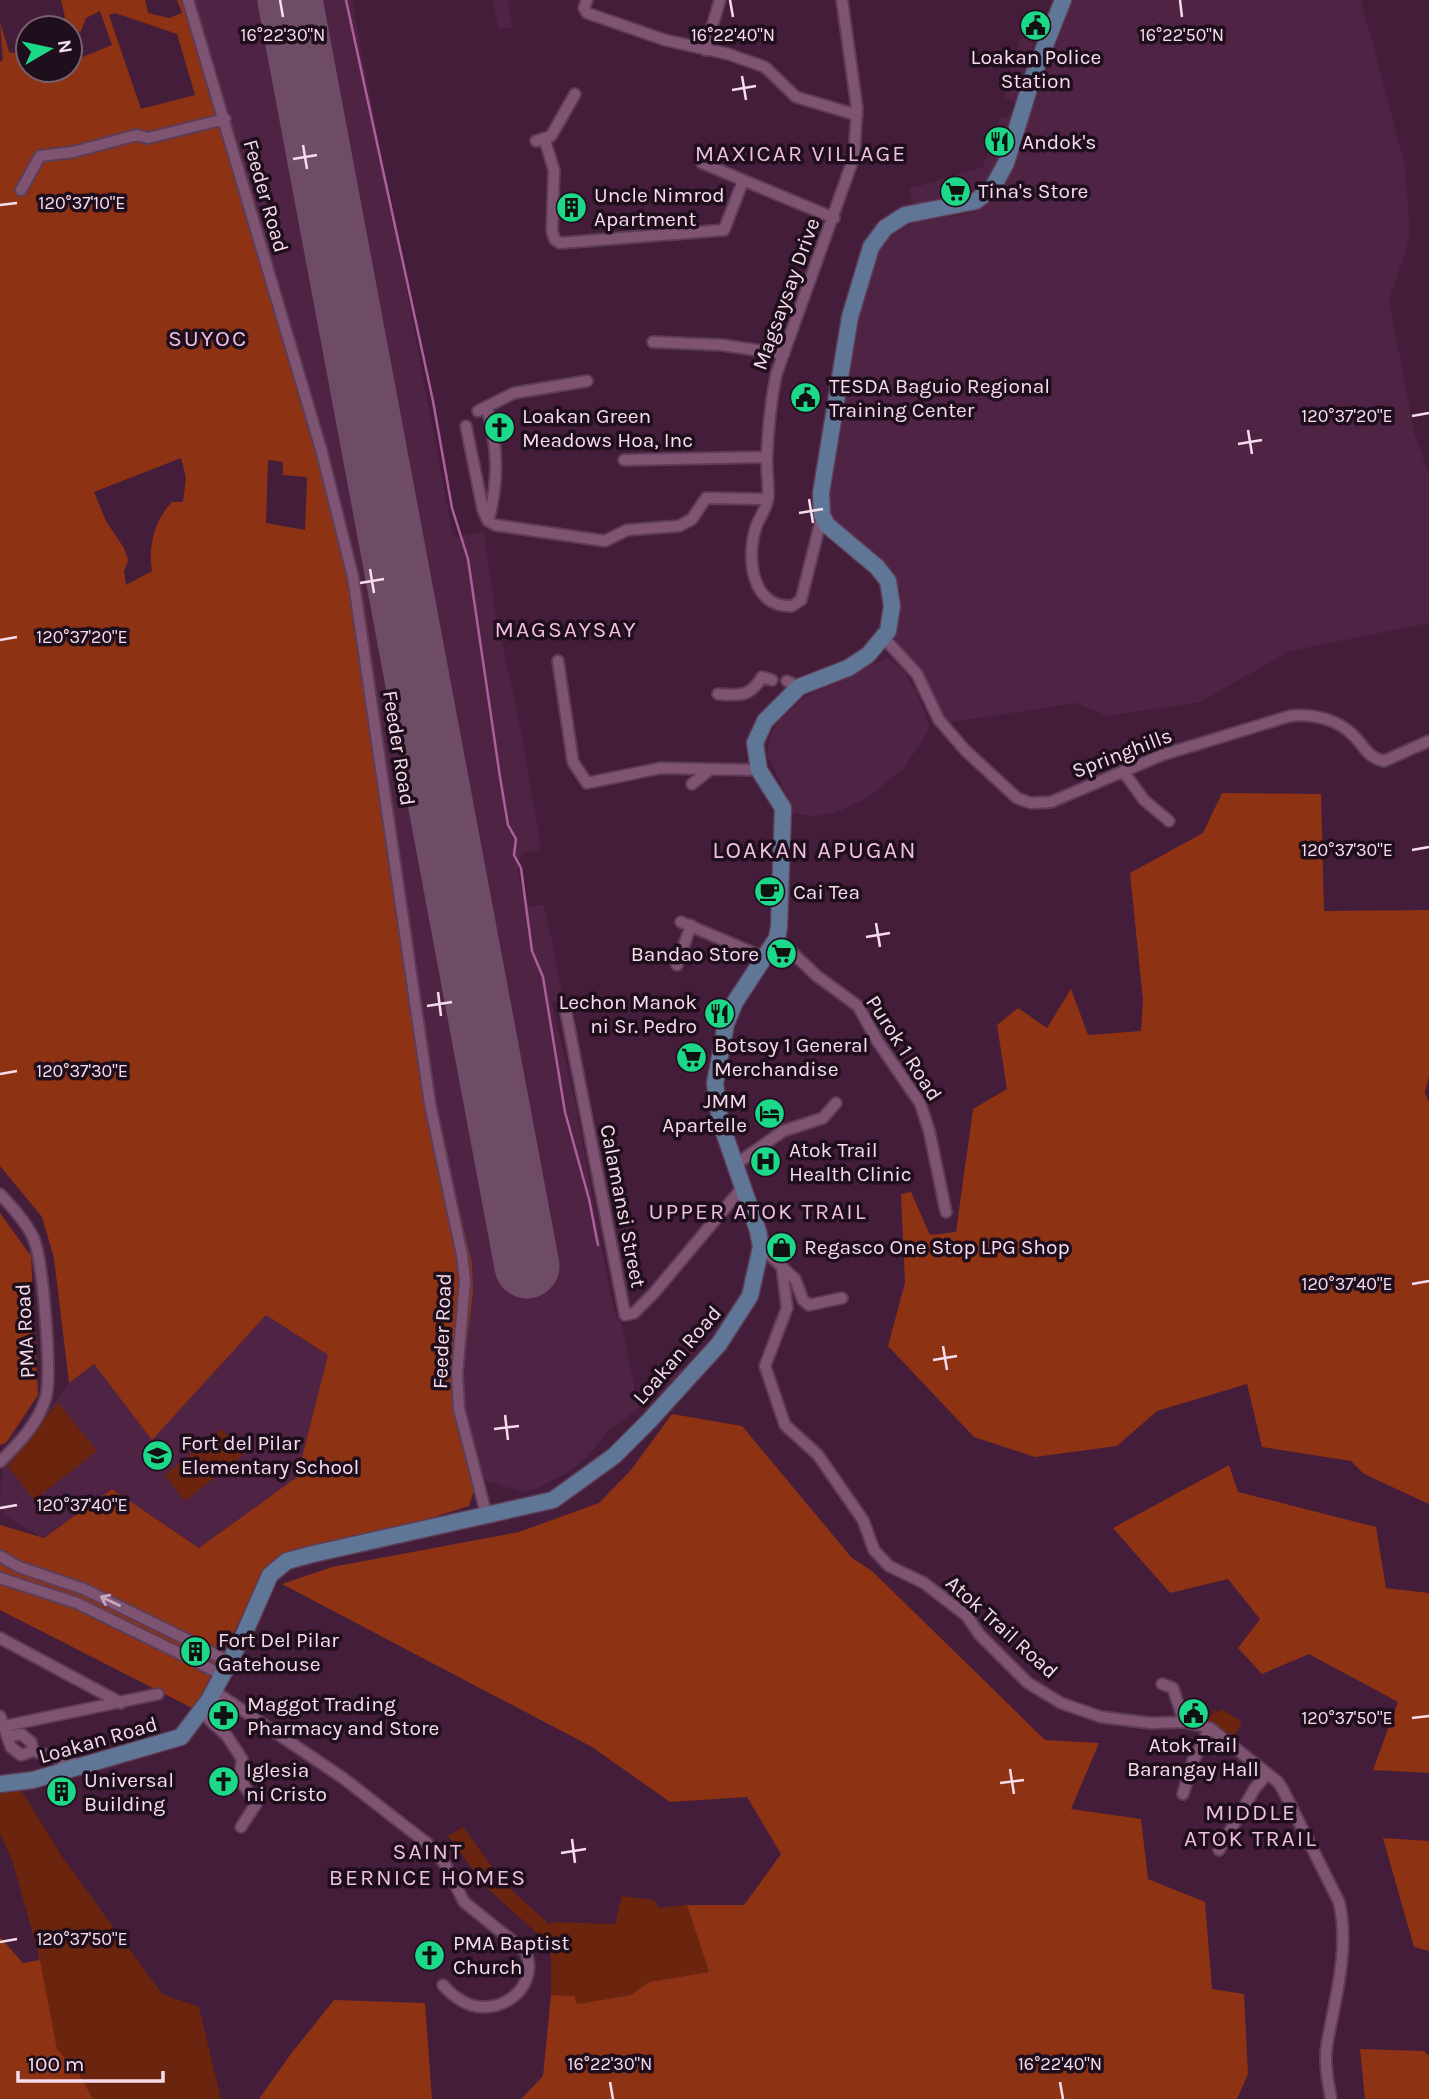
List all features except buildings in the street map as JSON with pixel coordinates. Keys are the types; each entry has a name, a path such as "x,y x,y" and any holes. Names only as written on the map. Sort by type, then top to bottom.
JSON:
{"main road":[{"path":"761,1247 720,1121 717,1066 735,1002 777,937 780,915 783,808 759,770 755,755 761,730 793,684 848,668 868,655 884,638 892,606 888,581 877,567 827,525 822,515 821,493 850,317 867,256 873,243 894,221 915,212 976,201 993,187 1006,163 1033,76 1063,0"},
{"name":"Loakan Road","path":"0,1784 24,1783 181,1737 202,1713 270,1575 287,1561 553,1500 614,1456 733,1327 750,1296 761,1247"}],"street":[{"name":"Feeder Road","path":"188,0 321,449 353,577 430,1104 462,1255 465,1281 457,1374 459,1409 487,1517"},
{"path":"587,0 584,8 587,13 765,67 796,97 857,115"},
{"path":"705,50 720,0"},
{"name":"Magsaysay Drive","path":"822,515 801,600 792,606 775,604 762,592 751,562 756,527 768,499 766,457 771,402 784,354 854,157 857,115 842,0"},
{"path":"575,94 569,101 562,121 541,141 554,170 552,232 555,240 560,243 724,230 743,181"},
{"path":"21,190 40,156 73,152 137,135 148,138 225,120"},
{"path":"702,163 834,218"},
{"path":"653,342 722,345 784,354"},
{"path":"488,521 498,463 494,432 482,409 514,393 587,381"},
{"path":"467,426 483,510 488,521"},
{"path":"624,460 766,457"},
{"path":"488,521 606,541 627,530 679,526 692,519 706,499 768,499"},
{"name":"Springhills","path":"884,638 917,674 945,729 1017,798 1026,802 1044,803 1161,755 1303,714 1318,716 1350,732 1371,756 1384,761 1429,741"},
{"path":"558,661 573,762 587,783 661,768 759,770"},
{"path":"718,694 751,693 762,677 772,680"},
{"path":"692,784 708,771"},
{"path":"1123,771 1139,794 1169,821"},
{"path":"677,965 686,923 763,957"},
{"name":"Purok 1 Road","path":"777,937 817,976 858,1006 878,1042 920,1103 926,1116 947,1212"},
{"name":"Calamansi Street","path":"566,1012 625,1315 634,1313 653,1294 742,1188"},
{"path":"735,1166 783,1131 822,1118 835,1103"},
{"name":"PMA Road","path":"0,1194 33,1236 40,1258 48,1374 46,1395 37,1418 0,1462"},
{"path":"761,1247 795,1279 803,1300 809,1305 842,1298"},
{"name":"Atok Trail Road","path":"782,1267 787,1308 783,1324 766,1356 765,1366 769,1382 788,1431 806,1442 818,1455 863,1520 874,1550 889,1566 924,1583 967,1616 979,1634 1028,1683 1061,1703 1113,1720 1184,1722 1210,1728 1278,1782 1339,1902 1342,1915 1338,1987 1327,2045 1331,2099"},
{"path":"0,1556 19,1567 84,1589 160,1625 198,1646 226,1669"},
{"path":"0,1578 77,1603 192,1659 226,1669"},
{"path":"154,1639 160,1625"},
{"path":"0,1640 121,1703"},
{"path":"1162,1684 1173,1688 1184,1722"},
{"path":"214,1691 343,1777 428,1844 445,1864 464,1902 525,1951 530,1962 529,1978 519,1992 501,2003 485,2007 470,2004 453,1996 443,1985"},
{"path":"5,1726 158,1695"},
{"path":"202,1713 227,1737 242,1759 240,1779 256,1804 241,1826"},
{"path":"5,1726 32,1742 33,1751 85,1766"},
{"path":"1183,1794 1193,1761 1210,1728"},
{"path":"1219,1850 1255,1788 1267,1774"}],"shaded area":[{"path":"61,0 145,0 148,13 169,18 182,13 177,0 195,0 327,446 363,594 435,1108 472,1263 473,1294 462,1380 465,1420 478,1478 469,1506 434,1517 435,1521 265,1571 194,1709 0,1610 0,1525 44,1538 112,1489 199,1548 297,1477 328,1355 266,1315 152,1440 94,1364 69,1383 54,1258 42,1217 0,1166 0,62 3,60 0,22 9,52 14,53 14,84 84,84 84,56 112,45 100,11 86,18 84,23 84,14 64,14","holes":["115,13 177,34 195,95 141,109 109,15","181,458 186,478 183,502 172,502 161,517 152,543 152,571 126,585 124,572 128,560 124,548 106,521 94,492","268,460 283,462 283,475 307,477 305,530 266,523"]},
{"path":"195,0 352,0 452,531 455,538 484,531 495,613 517,710 539,834 540,850 523,853 518,861 520,880 528,906 544,905 563,1000 552,1002 577,1112 609,1288 615,1314 622,1326 639,1408 607,1432 586,1458 570,1471 536,1489 522,1492 478,1478 465,1420 462,1380 473,1294 435,1108 363,594 327,446"},
{"path":"493,0 508,0 512,28 498,28"},
{"path":"1073,0 1361,0 1405,165 1410,237 1389,300 1414,432 1429,475 1429,623 1290,651 1200,702 1107,716 1076,703 946,723 925,675 895,641 901,589 878,556 833,521 829,502 866,278 874,257 889,237 915,222 974,213 1006,180"},
{"path":"1021,37 1034,41 1016,102 1003,98"},
{"path":"1015,114 991,176 971,191 913,205 909,189 983,167 999,118"},
{"path":"888,657 905,673 917,693 930,729 904,768 869,797 835,813 815,816 790,813 787,795 767,754 771,734 779,721 805,697"},
{"path":"1222,793 1321,794 1324,911 1429,910 1429,1076 1425,1093 1429,1102 1429,1504 1364,1474 1351,1461 1262,1447 1247,1384 1157,1411 1117,1446 1035,1457 974,1437 888,1346 905,1283 901,1194 911,1192 930,1235 956,1232 973,1109 1007,1089 997,1025 1018,1008 1047,1028 1071,989 1088,1035 1141,1031 1143,1001 1130,873 1203,833"},
{"name":"Atok Trail Health Clinic","path":"768,1148 782,1165 765,1177 751,1160"},
{"path":"0,1213 31,1256 38,1395 6,1443 0,1445"},
{"name":"Fort del Pilar Elementary School","path":"266,1315 328,1355 297,1477 199,1548 113,1489 43,1538 5,1516 0,1504 2,1470 69,1383 94,1364 152,1439"},
{"path":"672,1359 683,1372 665,1387 657,1373"},
{"path":"58,1402 97,1451 34,1500 8,1466"},
{"path":"672,1414 742,1426 852,1558 872,1571 1045,1740 1099,1743 1071,1809 1141,1819 1148,1879 1205,1902 1212,1989 1244,1994 1248,2074 1237,2099 521,2099 543,2076 551,1995 574,1996 577,2004 631,1995 649,1982 709,1972 687,1905 744,1905 781,1854 747,1797 670,1802 592,1747 282,1584 332,1567 519,1532 599,1503 631,1470"},
{"path":"222,1429 243,1455 185,1501 165,1475"},
{"path":"1229,1465 1238,1492 1376,1527 1386,1588 1429,1593 1429,1773 1373,1770 1398,1702 1309,1654 1262,1674 1238,1648 1260,1619 1228,1579 1170,1593 1113,1528"},
{"path":"1221,1709 1242,1722 1234,1736 1208,1721 1214,1710 1219,1712"},
{"path":"0,1787 19,1787 63,1858 162,1994 199,2007 221,2099 93,2099 79,2074 57,2049 37,1949 13,1863 0,1833"},
{"path":"463,1827 504,1883 551,1926 551,1922 615,1924 622,1896 654,1900 659,1908 687,1905 709,1972 649,1982 631,1995 576,2004 573,1996 551,1995 551,1946 486,1887 448,1836"},
{"path":"1383,1838 1429,1841 1429,1951 1414,1947"},
{"path":"0,1937 23,1963 40,1960 57,2049 79,2074 93,2099 0,2099"},
{"path":"334,2000 425,2003 432,2099 259,2099"},
{"path":"1360,2049 1424,2051 1429,2056 1429,2099 1365,2099"}],"waterway":[{"path":"346,0 433,401 452,508 468,559 508,825 516,839 514,855 521,868 532,951 543,977 565,1112 589,1199 598,1245"}],"runway":[{"path":"290,0 527,1266"}],"place":[{"name":"Loakan Police Station","path":"1036,25"},
{"name":"Andok's","path":"999,142"},
{"name":"Tina's Store","path":"955,191"},
{"name":"Uncle Nimrod Apartment","path":"571,207"},
{"name":"TESDA Baguio Regional Training Center","path":"806,398"},
{"name":"Loakan Green Meadows Hoa, Inc","path":"499,428"},
{"name":"Cai Tea","path":"770,892"},
{"name":"Bandao Store","path":"782,954"},
{"name":"Lechon Manok ni Sr. Pedro","path":"720,1014"},
{"name":"Botsoy 1 General Merchandise","path":"691,1057"},
{"name":"JMM Apartelle","path":"770,1113"},
{"name":"Atok Trail Health Clinic","path":"766,1162"},
{"name":"Regasco One Stop LPG Shop","path":"781,1247"},
{"name":"Fort del Pilar Elementary School","path":"158,1455"},
{"name":"Fort Del Pilar Gatehouse","path":"195,1652"},
{"name":"Atok Trail Barangay Hall","path":"1193,1713"},
{"name":"Maggot Trading Pharmacy and Store","path":"224,1716"},
{"name":"Iglesia ni Cristo","path":"223,1782"},
{"name":"Universal Building","path":"61,1792"},
{"name":"PMA Baptist Church","path":"430,1955"}],"district":[{"name":"MAXICAR VILLAGE","path":"801,153"},
{"name":"SUYOC","path":"208,338"},
{"name":"MAGSAYSAY","path":"566,629"},
{"name":"LOAKAN APUGAN","path":"815,850"},
{"name":"UPPER ATOK TRAIL","path":"758,1211"},
{"name":"MIDDLE ATOK TRAIL","path":"1251,1825"},
{"name":"SAINT BERNICE HOMES","path":"428,1864"}]}
